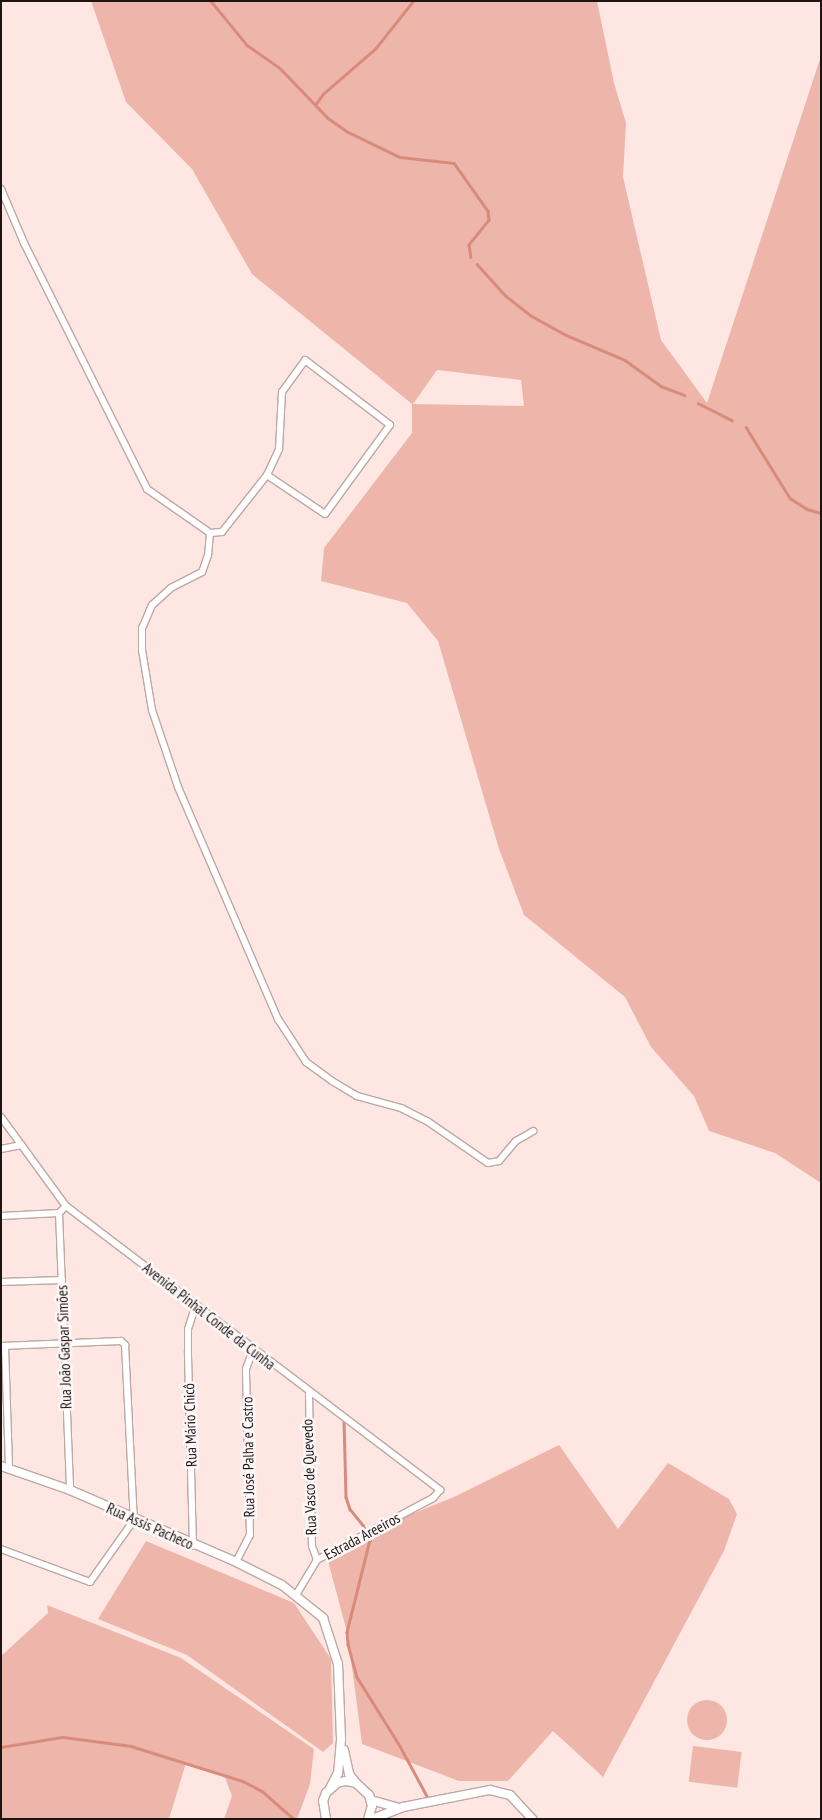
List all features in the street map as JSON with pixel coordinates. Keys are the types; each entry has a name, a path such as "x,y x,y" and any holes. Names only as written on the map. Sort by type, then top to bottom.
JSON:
{"street":[{"path":"1,189 24,243 147,489 210,533 222,532 267,475 279,449 282,392 305,360 390,425 325,514 267,475"},
{"path":"210,533 208,555 202,572 171,588 152,605 142,628 142,650 152,710 178,787 278,1019 306,1062 332,1081 358,1096 401,1108 427,1121 488,1163 499,1161 516,1142 533,1131"},
{"name":"Avenida Pinhal Conde da Cunha","path":"1,1117 66,1206 309,1393 440,1490"},
{"path":"1,1149 22,1145"},
{"path":"1,1216 59,1213 66,1206"},
{"name":"Rua João Gaspar Simões","path":"59,1213 70,1490"},
{"path":"1,1282 62,1280"},
{"name":"Rua Mário Chicô","path":"193,1546 188,1329 196,1305"},
{"path":"1,1548 90,1582 134,1520 125,1345 121,1341 3,1346 5,1467"},
{"name":"Rua José Palha e Castro","path":"236,1562 250,1534 246,1369 253,1350"},
{"name":"Rua Vasco de Quevedo","path":"309,1393 312,1546 317,1560"},
{"name":"Rua Assis Pacheco","path":"5,1467 70,1490 193,1546 236,1562 296,1595 323,1618 338,1664 342,1740"},
{"name":"Estrada Areeiros","path":"296,1595 317,1560 433,1498 440,1490"},
{"path":"342,1740 349,1774 356,1783 364,1788 371,1800 383,1806 403,1807"},
{"path":"326,1819 323,1801 338,1773 342,1740"},
{"path":"330,1788 346,1781 356,1783"},
{"path":"371,1800 370,1819 403,1807 490,1790 510,1795 532,1819"}],"shaded area":[{"path":"91,1 597,1 614,83 626,123 623,177 661,340 707,403 821,56 821,1183 775,1153 709,1131 694,1096 651,1047 625,997 524,915 499,849 438,641 407,603 321,581 324,548 412,433 412,404 252,274 192,169 126,102","holes":["437,370 521,380 524,406 413,404"]},
{"path":"559,1445 618,1529 668,1463 729,1499 737,1514 724,1551 603,1777 553,1731 508,1781 459,1781 362,1744 348,1636 328,1561 397,1520 454,1497"},
{"path":"146,1541 294,1603 331,1659 333,1743 323,1752 187,1655 98,1619"},
{"path":"47,1605 181,1658 314,1749 310,1784 297,1819 224,1819 232,1796 224,1775 186,1763 169,1819 1,1819 1,1656 48,1613"},
{"path":"711,1700 718,1703 724,1709 727,1720 726,1728 718,1737 711,1740 703,1740 696,1737 688,1728 687,1716 690,1709 699,1701"},
{"path":"693,1746 742,1752 737,1788 689,1782"}],"waterway":[{"path":"211,1 247,45 280,68 328,118 348,132 400,157 454,163 488,211 489,220 469,245 471,257"},
{"path":"315,105 323,94 375,49 413,1"},
{"path":"477,264 506,296 530,315 566,335 625,360 661,386 684,395"},
{"path":"698,403 732,420"},
{"path":"746,427 790,498 807,509 821,513"},
{"path":"344,1420 346,1497 350,1509 363,1525 370,1540 347,1632 348,1644 357,1677 400,1746 428,1798"},
{"path":"1,1747 63,1737 131,1746 243,1781 262,1791 294,1819"}]}
